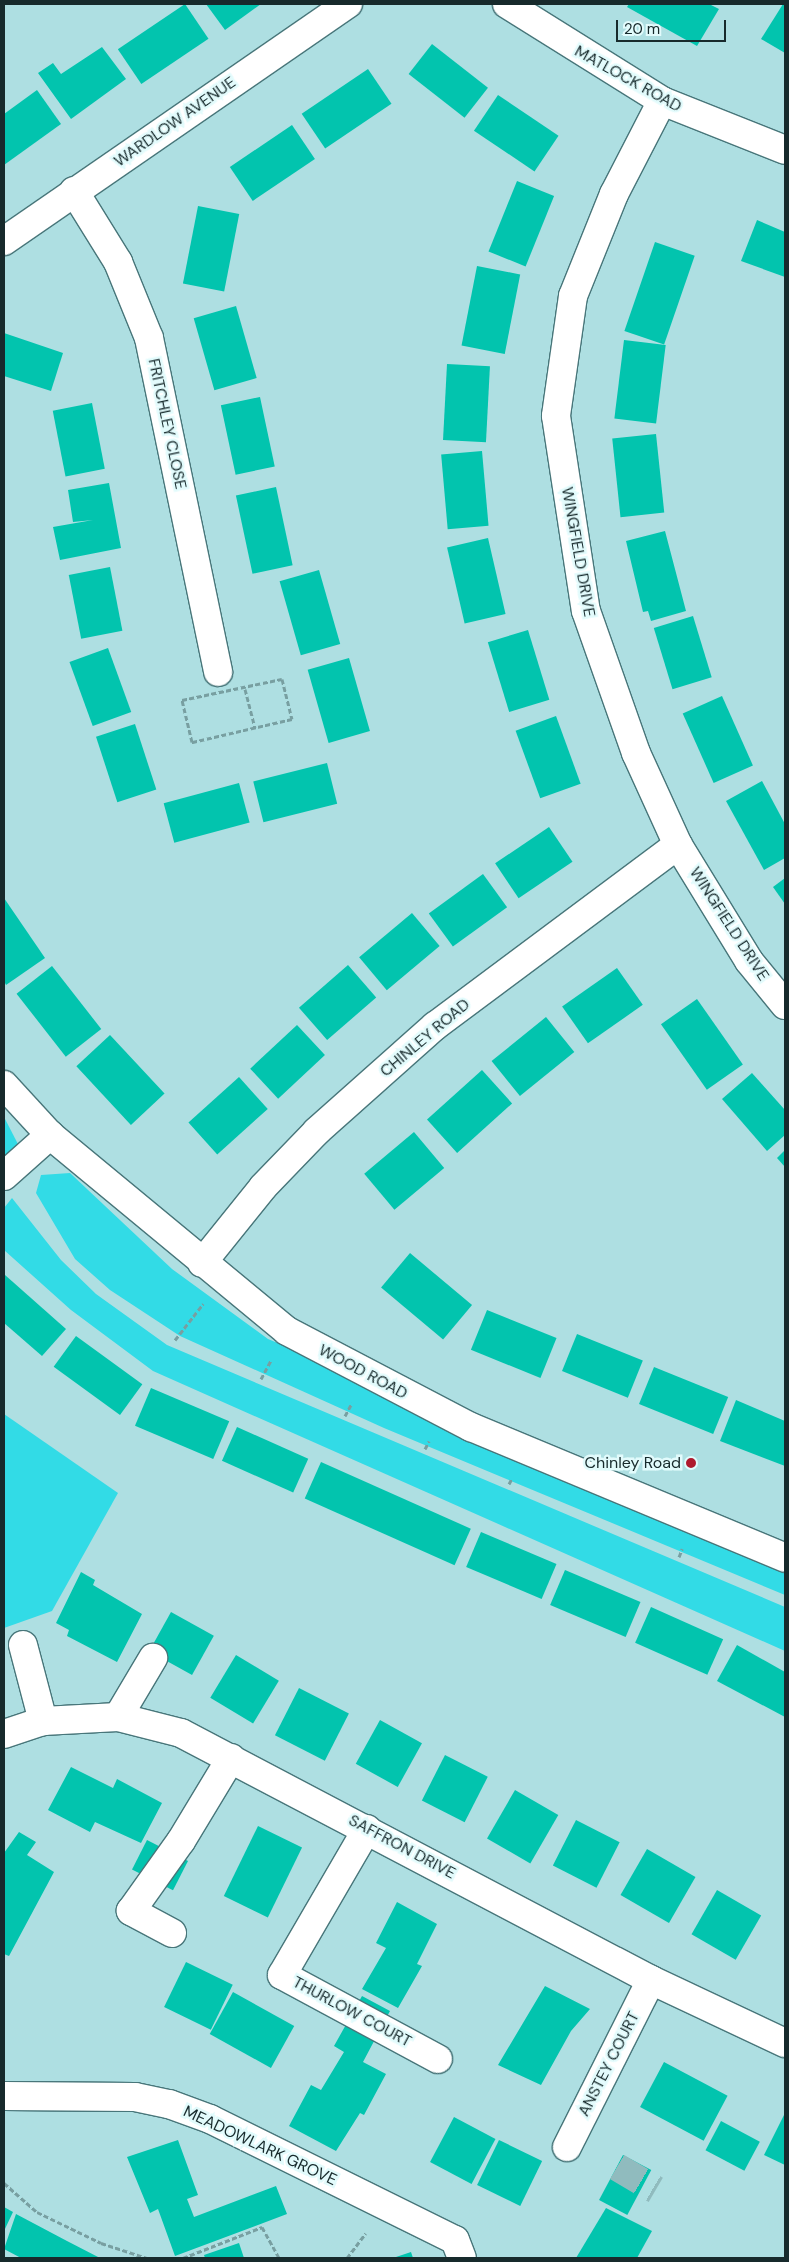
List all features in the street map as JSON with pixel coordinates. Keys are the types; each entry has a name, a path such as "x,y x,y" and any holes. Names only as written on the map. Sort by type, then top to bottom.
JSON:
{"street":[{"name":"WARDLOW AVENUE","path":"4,242 74,191 348,4"},
{"name":"MATLOCK ROAD","path":"508,4 662,102 785,150"},
{"name":"WINGFIELD DRIVE","path":"662,102 614,194 573,296 556,416 586,612 636,753 678,845 749,961 785,1005"},
{"name":"FRITCHLEY CLOSE","path":"74,191 118,262 149,338 218,672"},
{"name":"CHINLEY ROAD","path":"212,1271 263,1187 310,1138 435,1026 678,845"},
{"name":"WOOD ROAD","path":"4,1085 50,1135 212,1271 287,1331 341,1364 471,1427 785,1558"},
{"path":"4,1176 50,1135"},
{"path":"23,1645 43,1721"},
{"path":"118,1717 152,1658"},
{"name":"SAFFRON DRIVE","path":"4,1734 43,1721 118,1717 181,1732 651,1980 785,2043"},
{"path":"172,1933 122,1906 181,1841 231,1758"},
{"name":"THURLOW COURT","path":"367,1829 282,1975 438,2059"},
{"name":"ANSTEY COURT","path":"567,2147 651,1980"},
{"name":"MEADOWLARK GROVE","path":"4,2096 135,2096 169,2104 210,2119 455,2240 462,2258"}],"path":[{"path":"282,679 292,719 192,742 182,700 245,687 282,679"},
{"path":"245,687 255,728"},
{"path":"175,1340 212,1271"},
{"path":"4,2183 37,2212 147,2258"},
{"path":"182,2258 262,2227 280,2258"}],"shaded area":[{"path":"4,1117 20,1148 4,1164"},
{"path":"70,1173 172,1269 268,1339 304,1354 450,1432 785,1569 785,1595 384,1428 180,1336 110,1290 75,1259 36,1193 41,1175"},
{"path":"12,1198 61,1260 96,1294 167,1345 785,1607 785,1651 153,1371 71,1310 4,1250 4,1208"},
{"path":"4,1414 118,1493 52,1611 4,1628"}],"building":[{"path":"185,4 208,39 141,84 118,49"},
{"path":"206,4 261,4 225,30"},
{"path":"629,4 709,4 719,9 697,46 627,7"},
{"path":"783,4 785,4 785,53 761,39"},
{"path":"432,44 488,88 465,118 409,74"},
{"path":"102,47 126,79 71,119 38,73 53,63 61,74"},
{"path":"368,69 391,104 325,149 302,114"},
{"path":"37,90 61,124 4,165 4,114"},
{"path":"498,95 559,136 534,171 474,131"},
{"path":"292,125 315,159 253,201 230,167"},
{"path":"517,181 554,196 526,266 489,251"},
{"path":"198,206 239,214 224,292 183,284"},
{"path":"757,220 785,232 785,277 741,261"},
{"path":"655,242 695,256 664,345 624,331"},
{"path":"477,266 520,274 505,354 462,346"},
{"path":"236,306 257,378 214,390 194,318"},
{"path":"4,333 63,353 51,391 4,376"},
{"path":"624,340 666,345 656,424 614,418"},
{"path":"447,364 490,366 486,442 443,440"},
{"path":"260,397 275,466 236,475 221,405"},
{"path":"92,403 105,469 66,476 53,411"},
{"path":"656,434 664,513 620,517 612,439"},
{"path":"482,451 489,526 448,529 441,455"},
{"path":"109,483 121,548 60,560 53,527 93,520 73,522 68,490"},
{"path":"276,487 293,565 253,574 236,496"},
{"path":"665,531 686,611 651,621 648,611 643,612 626,541"},
{"path":"488,538 506,614 465,623 447,547"},
{"path":"110,567 122,631 81,639 69,575"},
{"path":"319,570 340,644 301,655 280,581"},
{"path":"693,616 712,677 673,689 654,628"},
{"path":"528,630 549,700 509,712 488,642"},
{"path":"108,648 131,712 93,726 69,662"},
{"path":"349,658 370,731 329,743 308,670"},
{"path":"722,696 753,765 714,783 683,713"},
{"path":"556,716 581,784 540,798 516,731"},
{"path":"135,724 156,790 117,802 96,737"},
{"path":"327,763 337,804 263,822 253,781"},
{"path":"762,781 785,824 785,858 764,870 726,801"},
{"path":"239,783 250,823 174,843 164,803"},
{"path":"549,827 572,862 519,898 495,863"},
{"path":"483,874 507,907 453,947 429,913"},
{"path":"785,878 785,904 773,887"},
{"path":"4,898 45,958 6,985 4,981"},
{"path":"412,913 440,946 387,990 359,957"},
{"path":"348,965 376,997 327,1040 299,1008"},
{"path":"52,966 101,1029 66,1057 17,994"},
{"path":"617,968 643,1005 588,1043 562,1006"},
{"path":"697,999 743,1065 707,1090 661,1024"},
{"path":"546,1017 574,1052 520,1096 492,1061"},
{"path":"297,1025 325,1055 278,1099 250,1069"},
{"path":"110,1035 165,1094 131,1125 76,1066"},
{"path":"482,1070 512,1103 457,1153 427,1120"},
{"path":"752,1073 785,1110 785,1135 767,1151 722,1099"},
{"path":"239,1077 268,1109 217,1154 188,1123"},
{"path":"414,1132 444,1168 394,1210 364,1174"},
{"path":"785,1150 785,1167 777,1158"},
{"path":"410,1253 472,1305 443,1340 381,1287"},
{"path":"5,1275 66,1329 42,1356 4,1323"},
{"path":"487,1310 557,1338 540,1378 471,1350"},
{"path":"577,1334 643,1361 628,1398 562,1371"},
{"path":"76,1336 142,1384 120,1415 54,1367"},
{"path":"654,1367 728,1397 713,1434 639,1404"},
{"path":"151,1388 229,1421 213,1459 135,1426"},
{"path":"736,1400 785,1421 785,1466 720,1441"},
{"path":"237,1427 308,1459 293,1493 222,1461"},
{"path":"321,1462 471,1529 455,1565 305,1499"},
{"path":"481,1532 556,1564 542,1599 466,1567"},
{"path":"565,1570 640,1602 626,1637 550,1605"},
{"path":"81,1572 95,1580 93,1585 142,1614 117,1662 67,1636 69,1630 56,1623"},
{"path":"651,1607 723,1639 707,1675 635,1643"},
{"path":"171,1612 214,1636 192,1675 149,1651"},
{"path":"737,1645 785,1672 785,1717 717,1681"},
{"path":"236,1655 279,1681 253,1724 210,1698"},
{"path":"299,1688 349,1713 325,1761 275,1735"},
{"path":"380,1720 422,1743 398,1787 356,1764"},
{"path":"445,1755 488,1777 465,1822 422,1800"},
{"path":"71,1767 113,1788 117,1779 162,1803 141,1843 95,1822 90,1832 48,1810"},
{"path":"515,1790 558,1815 530,1863 487,1838"},
{"path":"576,1820 620,1842 597,1888 553,1865"},
{"path":"258,1826 302,1847 268,1918 224,1896"},
{"path":"19,1832 36,1842 27,1855 54,1872 9,1956 4,1954 4,1853"},
{"path":"147,1840 188,1861 173,1890 132,1869"},
{"path":"647,1849 695,1877 669,1923 620,1895"},
{"path":"717,1890 761,1916 736,1960 692,1934"},
{"path":"397,1902 437,1924 417,1964 422,1966 398,2008 362,1989 386,1948 376,1943"},
{"path":"186,1962 233,1985 211,2030 164,2007"},
{"path":"545,1986 590,2009 571,2031 541,2085 498,2065"},
{"path":"233,1992 294,2026 271,2068 210,2034"},
{"path":"362,1996 390,2011 363,2062 386,2074 364,2115 360,2113 336,2151 289,2126 311,2085 321,2090 344,2052 334,2046"},
{"path":"664,2062 728,2096 704,2141 640,2107"},
{"path":"785,2113 785,2165 764,2155"},
{"path":"454,2117 495,2139 472,2184 430,2162"},
{"path":"721,2121 760,2142 744,2171 706,2150"},
{"path":"178,2140 198,2195 187,2199 194,2217 276,2186 287,2214 175,2256 158,2209 150,2213 127,2157"},
{"path":"499,2140 542,2161 520,2206 477,2185"},
{"path":"623,2155 651,2170 627,2215 599,2200"},
{"path":"4,2207 13,2212 4,2231"},
{"path":"606,2208 652,2231 637,2258 576,2258"},
{"path":"16,2214 100,2258 21,2258 4,2249"},
{"path":"239,2243 244,2258 205,2258 204,2255"},
{"path":"411,2252 413,2258 393,2258"}],"tunnel":[{"path":"617,2167 656,2190"}],"place":[{"name":"Chinley Road","path":"691,1463"}]}
